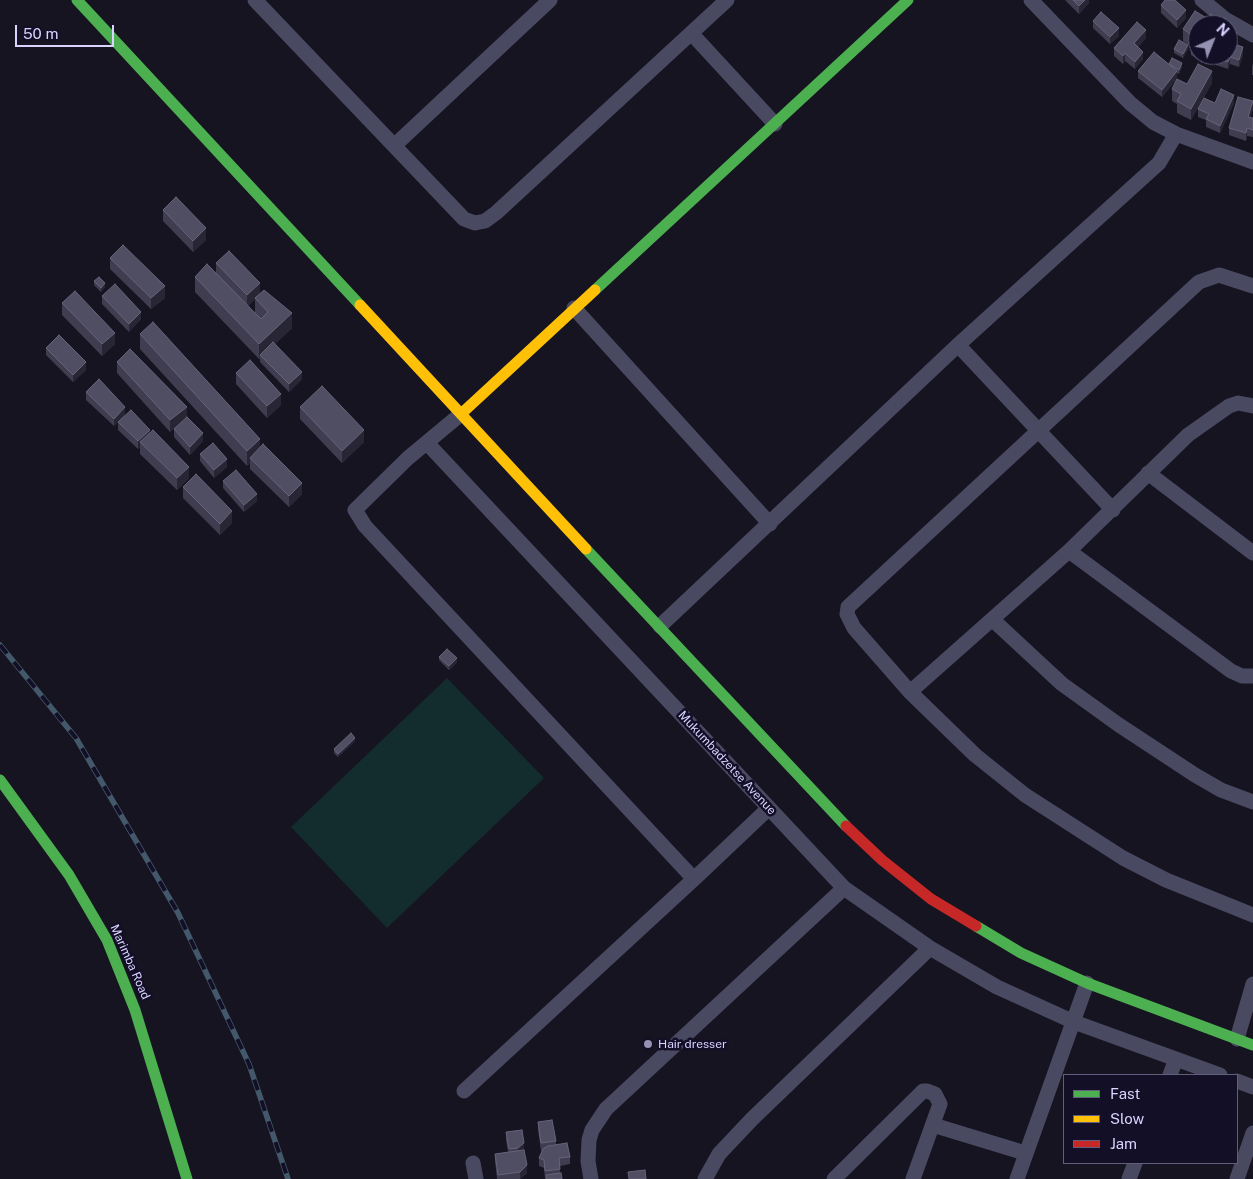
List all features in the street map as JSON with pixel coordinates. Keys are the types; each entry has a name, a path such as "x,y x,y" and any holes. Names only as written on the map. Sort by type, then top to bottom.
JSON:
{"street":[{"path":"77,0 828,809 894,870 931,899 1021,953 1087,983 1253,1045"},
{"path":"255,0 464,219 475,224 485,221 692,34 727,0"},
{"path":"394,145 550,0"},
{"path":"694,878 365,526 355,510 408,458 461,414 908,0"},
{"path":"1031,0 1130,103 1153,122 1176,134 1253,162"},
{"path":"1202,0 1225,19 1253,35"},
{"path":"692,34 775,124"},
{"path":"660,626 958,345 1159,163 1176,134"},
{"path":"1253,286 1219,275 1199,282 848,607 847,614 854,628 910,692 982,761 1025,795 1122,858 1166,880 1253,915"},
{"path":"574,308 770,524"},
{"path":"958,345 1112,510"},
{"path":"910,692 993,620 1069,550 1188,435 1217,412 1238,403 1253,406"},
{"name":"Mukumbadzetse Avenue","path":"427,443 844,888 930,948 997,987 1074,1022 1217,1074"},
{"path":"1148,473 1253,553"},
{"path":"1069,550 1232,671 1242,676 1253,676"},
{"path":"993,620 1062,684 1119,726 1213,785 1253,802"},
{"name":"Marimba Road","path":"0,780 69,875 107,940 135,1010 187,1179"},
{"path":"464,1090 769,808"},
{"path":"590,1179 588,1161 589,1140 592,1130 606,1108 844,888"},
{"path":"705,1179 719,1154 752,1119 930,948"},
{"path":"1017,1179 1087,983"},
{"path":"1237,1039 1253,984"},
{"path":"1170,1074 1176,1059"},
{"path":"1238,1081 1253,1087"},
{"path":"834,1179 923,1091 935,1094 940,1104 912,1179"},
{"path":"933,1125 1025,1153"},
{"path":"1236,1179 1253,1133"},
{"path":"473,1163 476,1179"},
{"path":"1129,1179 1135,1164"}],"green space":[{"path":"447,678 544,778 387,928 291,827"}],"building":[{"path":"1073,0 1085,0 1079,6"},
{"path":"1165,0 1175,0 1186,10 1177,20 1161,5"},
{"path":"1195,11 1202,15 1192,15"},
{"path":"1101,12 1119,28 1110,37 1093,21"},
{"path":"1137,22 1146,30 1134,43 1143,52 1135,62 1125,53 1123,56 1114,48"},
{"path":"1188,22 1188,32 1183,29"},
{"path":"1179,40 1188,45 1183,54 1174,49"},
{"path":"1238,45 1243,47 1238,60"},
{"path":"1154,52 1177,71 1162,90 1138,71"},
{"path":"1172,58 1182,63 1179,70 1169,64"},
{"path":"1197,65 1212,71 1191,109 1177,101 1181,94 1172,89 1177,79 1187,84"},
{"path":"1221,89 1234,95 1220,126 1206,119 1209,114 1198,109 1204,98 1215,103"},
{"path":"1238,97 1253,101 1248,117 1253,118 1253,130 1247,128 1246,133 1229,128"},
{"path":"176,197 206,228 193,241 163,210"},
{"path":"123,245 165,286 151,298 110,258"},
{"path":"229,251 260,283 247,295 216,263"},
{"path":"207,264 261,319 268,312 255,298 264,290 292,313 259,344 195,277"},
{"path":"99,277 105,283 101,288 94,281"},
{"path":"115,284 141,312 129,324 102,296"},
{"path":"75,291 115,333 102,344 62,303"},
{"path":"153,322 260,439 247,451 140,334"},
{"path":"59,335 86,362 73,375 46,348"},
{"path":"273,342 302,372 289,384 260,355"},
{"path":"130,349 187,407 170,420 117,362"},
{"path":"250,360 281,394 267,406 236,373"},
{"path":"99,379 125,407 114,419 86,392"},
{"path":"322,386 364,430 342,451 300,407"},
{"path":"131,410 150,430 138,441 118,422"},
{"path":"187,417 203,433 190,447 174,429"},
{"path":"153,430 189,467 177,478 140,442"},
{"path":"213,443 227,459 214,470 200,454"},
{"path":"263,444 302,483 289,496 250,458"},
{"path":"236,470 257,494 244,505 223,481"},
{"path":"196,474 232,511 220,524 183,487"},
{"path":"447,649 457,658 449,666 439,657"},
{"path":"351,733 355,738 338,754 334,749"},
{"path":"552,1120 556,1141 541,1143 538,1122"},
{"path":"522,1130 524,1143 518,1148 509,1149 506,1132"},
{"path":"567,1143 570,1157 559,1158 560,1169 545,1171 544,1160 539,1158 543,1149 548,1146"},
{"path":"524,1150 527,1165 520,1172 498,1175 495,1154"},
{"path":"645,1170 646,1179 629,1179 628,1172"},
{"path":"561,1173 562,1179 547,1179 546,1175"}],"railway":[{"path":"0,645 76,738 178,913 249,1064 288,1179"}],"traffic: fast":[{"path":"77,0 360,305"},
{"path":"595,290 908,0"},
{"path":"586,549 846,826"},
{"path":"0,780 69,875 107,940 135,1010 187,1179"},
{"path":"976,926 1021,953 1087,983 1253,1045"}],"traffic: slow":[{"path":"461,414 595,290"},
{"path":"360,305 586,549"}],"traffic: jam":[{"path":"846,826 882,860 931,899 976,926"}],"place":[{"name":"Hair dresser","path":"648,1044"}]}
